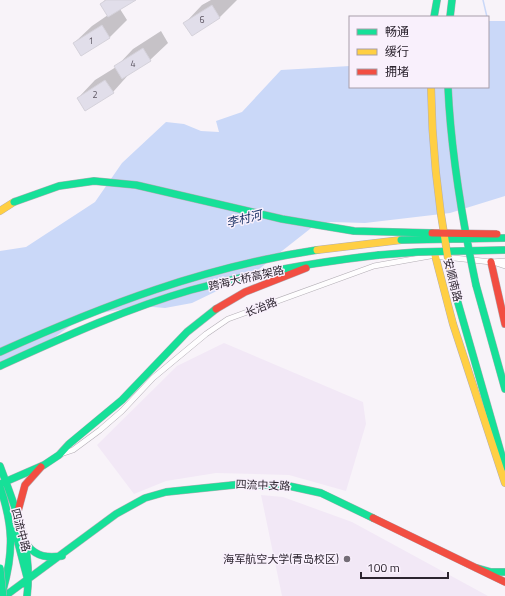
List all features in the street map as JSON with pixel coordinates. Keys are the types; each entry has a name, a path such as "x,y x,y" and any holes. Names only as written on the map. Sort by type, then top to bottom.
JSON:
{"main road":[{"path":"434,16 437,0"},
{"path":"450,16 452,0"},
{"name":"安顺南路","path":"431,88 432,138 436,189 446,253 454,289 505,467"},
{"name":"安顺南路","path":"448,88 452,141 464,226 476,285 505,389"},
{"path":"0,211 14,202 59,186 76,182 102,182 136,185 282,219 354,231 404,233 453,232 505,237"},
{"name":"跨海大桥高架路","path":"0,352 102,308 154,289 250,262 315,249 366,243 401,240 505,237"},
{"name":"跨海大桥高架路","path":"0,366 115,317 165,299 255,274 327,261 418,252 505,250"},
{"path":"435,255 453,324 502,478 505,483"},
{"path":"3,483 44,465 59,455 69,444 108,413 187,332 220,306 245,292 327,261"},
{"path":"491,262 505,324"},
{"path":"18,512 25,485 44,465"},
{"name":"四流中路","path":"0,466 3,483 18,512 27,544 27,596"},
{"name":"四流中支路","path":"4,596 17,585 28,581 107,521 138,501 152,494 233,483 270,482 297,486 327,496 505,582"},
{"name":"四流中路","path":"0,487 11,519 12,552 4,596"},
{"path":"11,519 28,581"},
{"path":"27,544 32,552 38,555 53,557 62,556"},
{"path":"0,568 4,596 10,594 14,596"},
{"path":"477,568 491,572 505,572"}],"street":[{"name":"长治路","path":"59,455 73,450 100,430 122,411 153,378 201,338 228,319 374,266 435,255 491,262 505,261"},
{"path":"491,262 505,266"}],"shaded area":[{"path":"224,343 363,402 366,424 346,491 289,475 216,473 166,481 134,494 97,445 177,366"},
{"name":"海军航空大学(青岛校区)","path":"261,495 283,497 352,522 488,596 282,596"}],"water":[{"name":"李村河","path":"489,21 505,21 505,196 450,213 365,223 331,222 315,225 254,273 192,303 165,308 141,306 84,316 34,352 0,365 0,251 26,247 95,202 122,163 166,122 184,124 201,131 219,132 216,121 242,112 281,70 349,66 349,88 489,88"}],"building":[{"path":"106,0 136,0 108,17 100,4"},
{"path":"212,5 220,18 192,36 183,23"},
{"path":"102,25 110,38 81,56 73,43"},
{"path":"143,48 151,61 122,79 114,66"},
{"path":"105,80 114,93 85,111 77,98"}],"waterway":[{"path":"483,0 487,16"}],"traffic: fast":[{"path":"434,16 437,0"},
{"path":"450,16 452,0"},
{"path":"448,88 449,112 458,186 476,285"},
{"path":"14,202 59,186 94,181 136,185 282,219 354,231 432,233"},
{"path":"401,240 505,238"},
{"path":"0,352 116,304 194,277 234,266 317,250"},
{"path":"379,255 418,252 505,250"},
{"path":"0,366 118,315 191,290 238,278 285,269 379,255"},
{"path":"476,285 505,389"},
{"path":"454,289 505,467"},
{"path":"0,484 44,465 59,455 69,444 122,400 187,332 216,309"},
{"path":"0,466 22,530 28,562 27,596"},
{"path":"5,596 116,514 145,498 166,492 243,484 289,486 321,493 373,518"},
{"path":"0,487 10,526 9,563 3,590"},
{"path":"15,531 27,577"},
{"path":"28,546 39,555 52,557 62,556"},
{"path":"0,568 3,596"},
{"path":"477,568 491,572 505,572"}],"traffic: slow":[{"path":"431,88 435,163 445,239 454,289"},
{"path":"0,211 14,202"},
{"path":"317,250 401,240"},
{"path":"435,255 453,324 505,483"}],"traffic: jam":[{"path":"432,233 497,234"},
{"path":"491,262 505,324"},
{"path":"216,309 245,292 306,268"},
{"path":"18,511 25,485 41,467"},
{"path":"373,518 505,582"}],"place":[{"name":"海军航空大学(青岛校区)","path":"347,559"}]}
